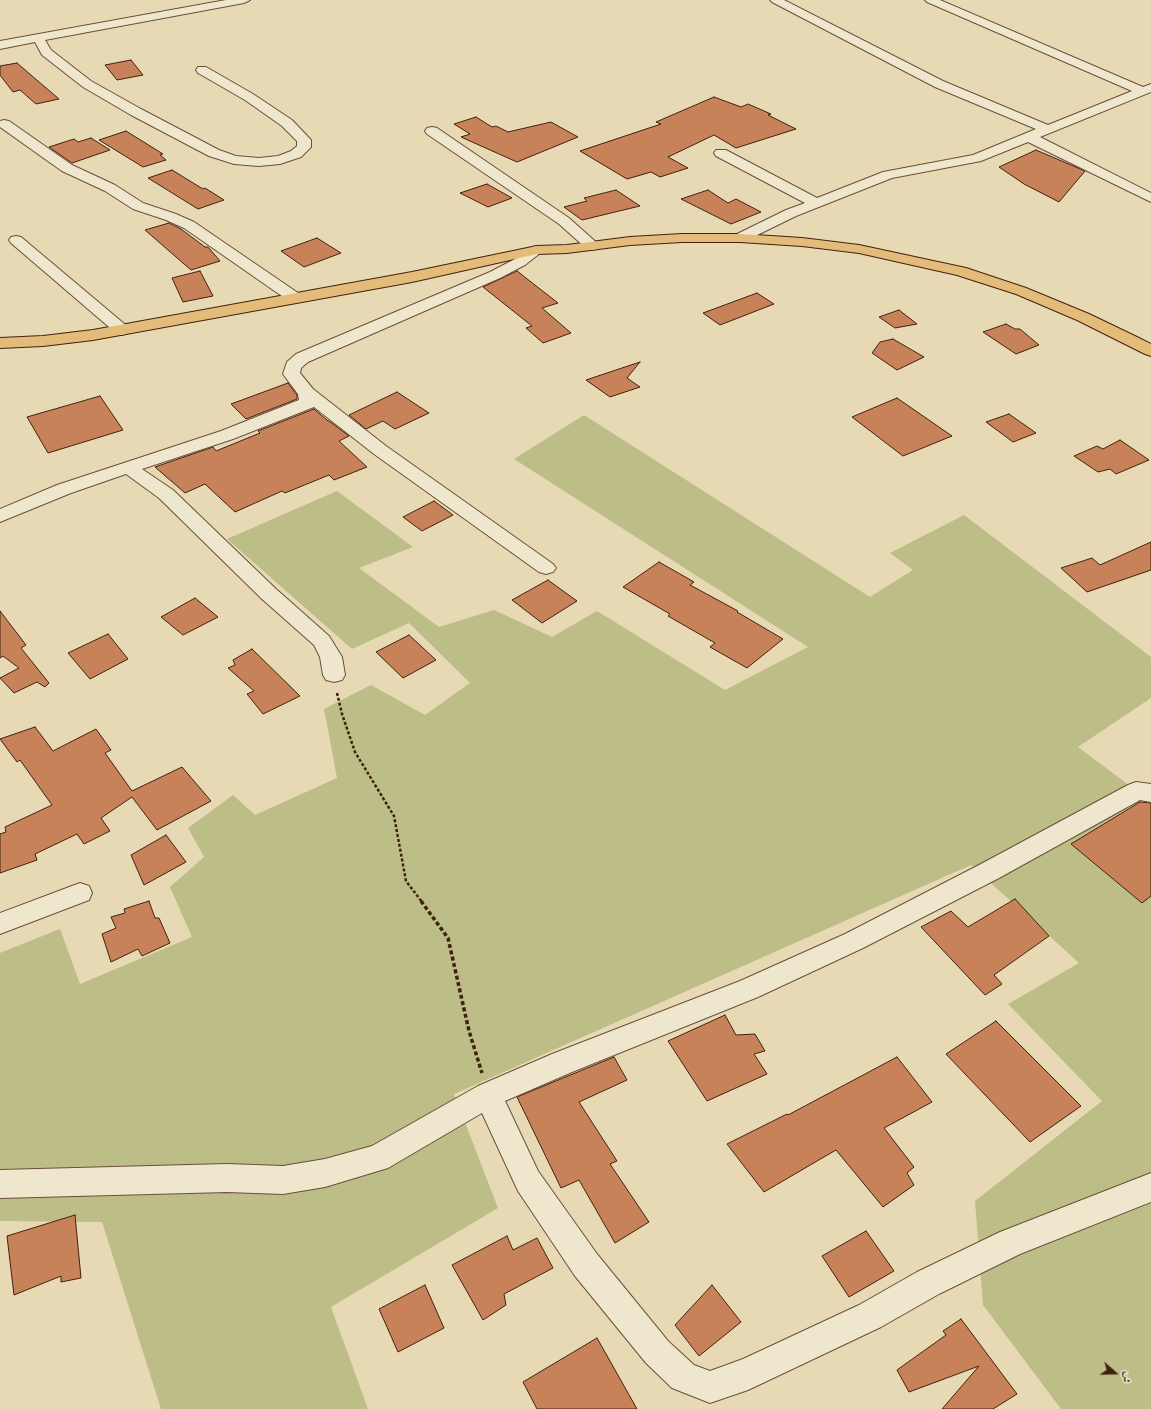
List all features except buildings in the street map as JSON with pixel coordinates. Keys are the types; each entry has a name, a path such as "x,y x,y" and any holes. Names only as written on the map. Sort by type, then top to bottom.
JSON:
{"main road":[{"path":"0,343 43,341 122,330 412,277 537,250 567,249 630,241 660,239 740,238 802,242 859,249 961,271 1021,291 1083,317 1151,351"}],"street":[{"path":"0,45 244,0"},
{"path":"776,0 939,84 1047,129"},
{"path":"931,0 1147,89"},
{"path":"38,38 46,52 87,84 136,112 214,153 234,160 259,162 280,160 296,154 304,147 304,140 287,123 249,97 202,70"},
{"path":"740,238 768,223 888,175 976,158 1147,89"},
{"path":"4,124 67,168 110,188 138,206 171,217 189,225 295,298"},
{"path":"432,131 564,221 592,246"},
{"path":"1029,137 1151,198"},
{"path":"721,153 816,203"},
{"path":"16,240 122,330"},
{"path":"537,250 520,262 495,275 302,358 294,366 291,374 307,393 380,450 546,568"},
{"path":"0,516 64,489 227,435 308,402 307,393"},
{"path":"129,468 166,494 269,594 322,641 331,657 334,675"},
{"path":"0,1184 227,1178 283,1180 325,1174 378,1158 488,1094 570,1060 749,990 854,941 990,871 1136,791 1151,793"},
{"path":"0,924 80,893"},
{"path":"488,1094 528,1181 586,1265 657,1352 683,1377 710,1387 748,1374 870,1316 928,1283 1011,1243 1112,1204 1151,1187"}],"path":[{"path":"334,675 342,714 355,752 394,816 406,881 448,938 469,1031 488,1094"}],"green space":[{"path":"584,415 870,597 913,570 890,553 964,515 1151,657 1151,698 1078,747 1145,797 1072,844 1142,903 1151,896 1151,1409 1061,1409 983,1305 975,1201 1102,1101 1008,1004 1079,963 971,865 454,1094 498,1208 331,1307 368,1409 161,1409 102,1222 0,1221 0,953 60,929 80,984 192,937 170,887 204,857 188,828 233,795 255,815 337,778 324,709 371,685 425,715 470,683 409,623 352,649 227,539 337,491 413,547 359,568 439,627 494,610 552,637 597,611 725,690 808,647 514,459"}]}
